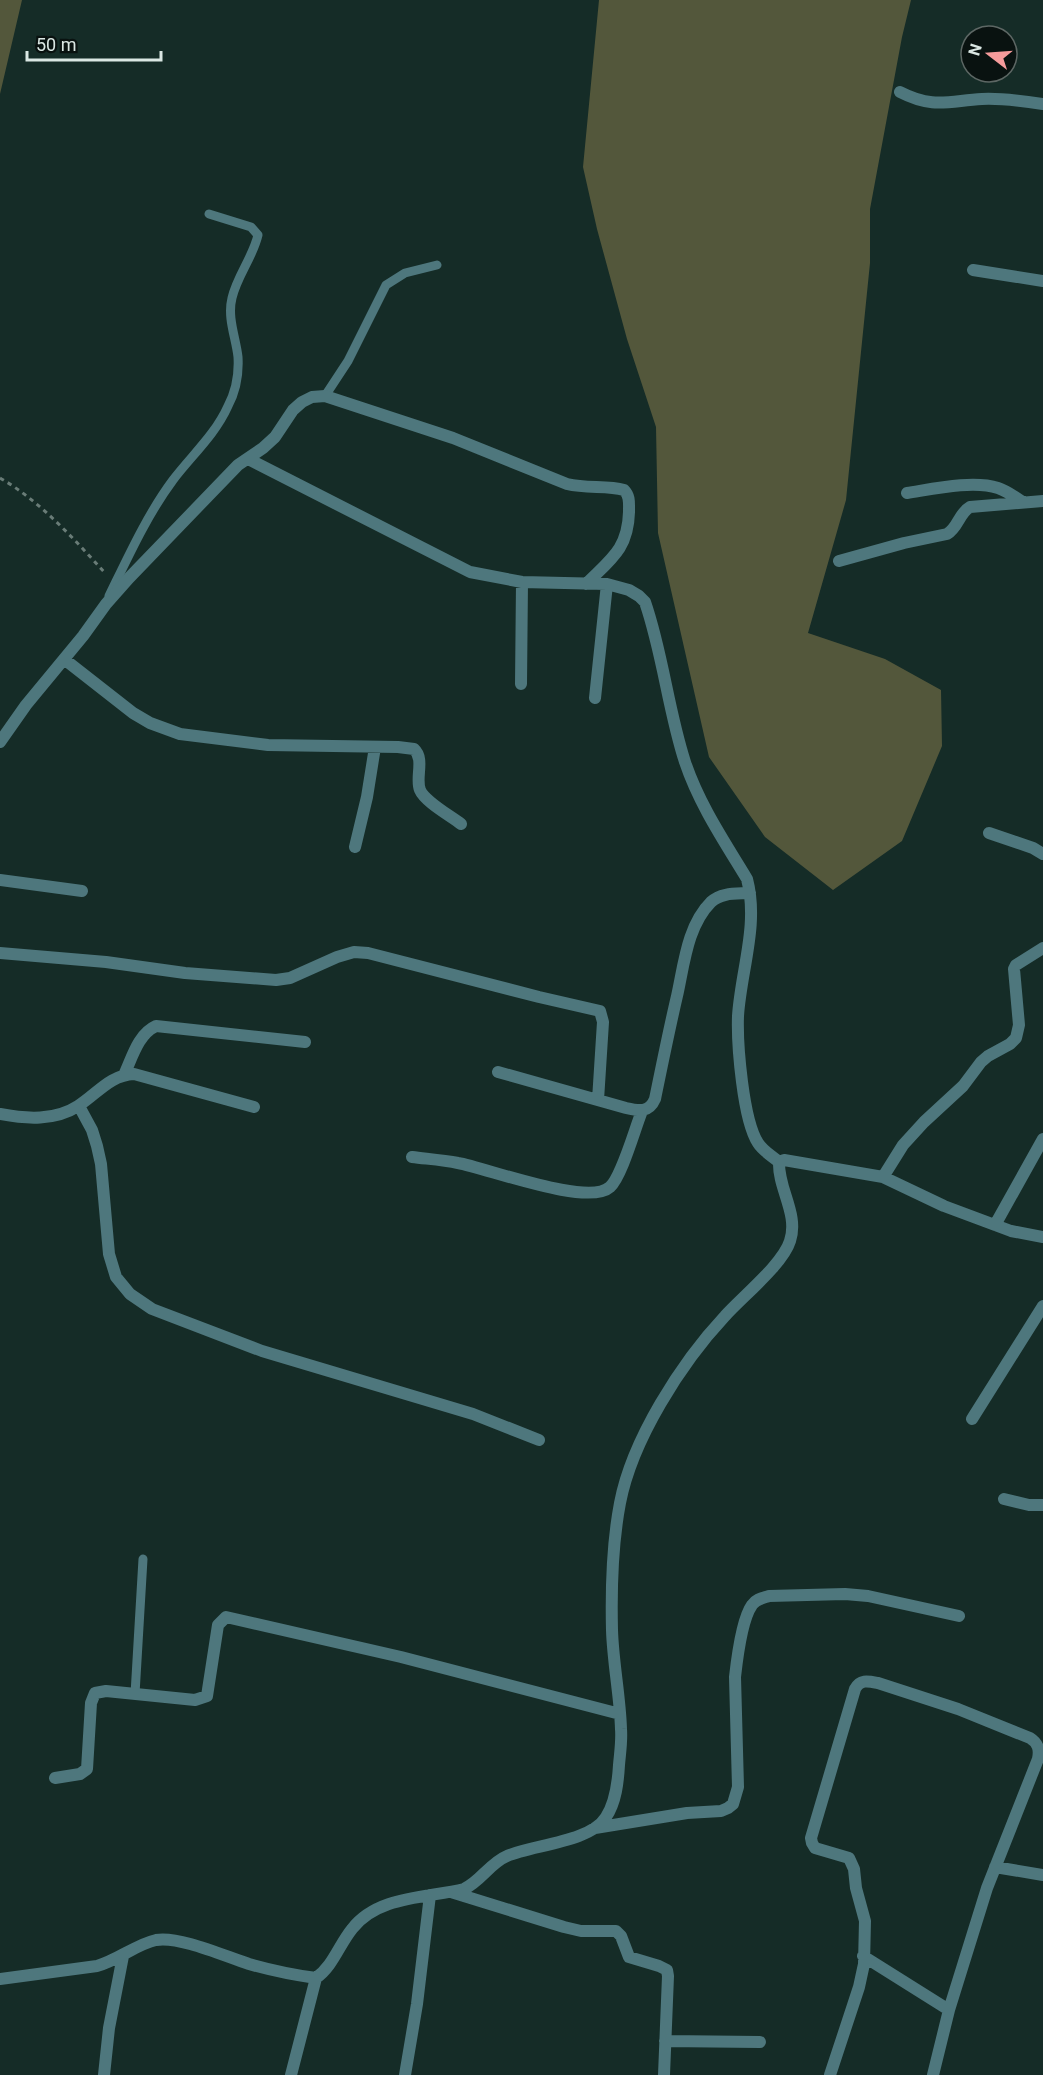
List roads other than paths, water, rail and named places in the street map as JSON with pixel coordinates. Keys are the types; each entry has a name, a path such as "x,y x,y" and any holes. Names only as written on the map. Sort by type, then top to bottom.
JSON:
{"street":[{"path":"900,92 924,102 937,104 983,99 1043,104"},
{"path":"973,270 1043,281"},
{"path":"0,742 26,705 106,604 238,465 275,437 293,411 302,402 312,397 324,396 453,438 580,488 624,490 629,498 626,538 612,558 586,584"},
{"path":"248,459 470,572 522,582 607,584 629,590 645,603 685,762 698,795 747,879 752,905 738,1017 740,1050 751,1125 759,1144 779,1162 793,1224 790,1242 780,1259 693,1353 657,1411 634,1457 620,1502 613,1562 612,1631 621,1730 618,1783 606,1819 574,1838 508,1856 496,1862 472,1885 450,1892 397,1901 370,1912 359,1920 328,1968 316,1978 291,2075"},
{"path":"907,493 943,488 990,486 1007,492 1023,502"},
{"path":"839,561 947,534 970,507 1043,501"},
{"path":"521,684 522,582"},
{"path":"595,698 607,584"},
{"path":"64,659 134,714 165,730 180,734 268,745 414,749 419,757 419,789 423,796 461,824"},
{"path":"355,847 367,797 375,747"},
{"path":"989,833 1033,848 1043,854"},
{"path":"0,880 82,891"},
{"path":"498,1072 642,1111 652,1106 693,931 702,914 718,897 750,893"},
{"path":"883,1177 903,1145 963,1086 981,1062 1016,1038 1019,1025 1014,969 1016,965 1043,948"},
{"path":"0,953 106,962 250,980 290,978 354,952 394,958 600,1011 603,1022 597,1100"},
{"path":"124,1075 142,1038 156,1026 304,1042"},
{"path":"0,1114 45,1117 70,1111 116,1078 134,1074 254,1107"},
{"path":"79,1106 92,1130 97,1146 109,1254 117,1277 130,1294 152,1309 262,1351 473,1414 539,1440"},
{"path":"412,1157 458,1163 548,1187 587,1193 602,1192 610,1187 617,1177 642,1111"},
{"path":"995,1225 1043,1139"},
{"path":"779,1162 784,1160 883,1177 944,1206 1029,1236 1043,1238"},
{"path":"972,1419 1042,1308"},
{"path":"1004,1499 1029,1505 1043,1505"},
{"path":"594,1828 687,1813 721,1810 734,1804 738,1787 736,1660 747,1616 753,1603 770,1596 856,1595 895,1600 959,1616"},
{"path":"55,1778 80,1774 87,1769 91,1703 95,1693 106,1691 195,1700 207,1696 218,1625 226,1617 401,1656 620,1714"},
{"path":"830,2075 863,1973 865,1921 852,1863 844,1856 815,1848 811,1838 857,1686 864,1681 899,1689 958,1709 1030,1738 1041,1747 995,1867 949,2010 933,2075"},
{"path":"995,1867 1043,1875"},
{"path":"450,1892 564,1927 581,1930 612,1930 619,1933 629,1957 667,1970 664,2075"},
{"path":"405,2075 417,2004 430,1895"},
{"path":"0,1979 97,1966 123,1956 143,1944 167,1939 250,1964 316,1978"},
{"path":"104,2075 109,2028 123,1956"},
{"path":"863,1956 949,2010"},
{"path":"665,2040 760,2042"}],"lane":[{"path":"106,604 153,511 174,479 214,430 228,408 235,390 238,357 231,318 231,298 258,235 251,227 209,214"},
{"path":"324,396 345,367 386,285 405,273 437,264"},
{"path":"135,1694 143,1559"}]}
